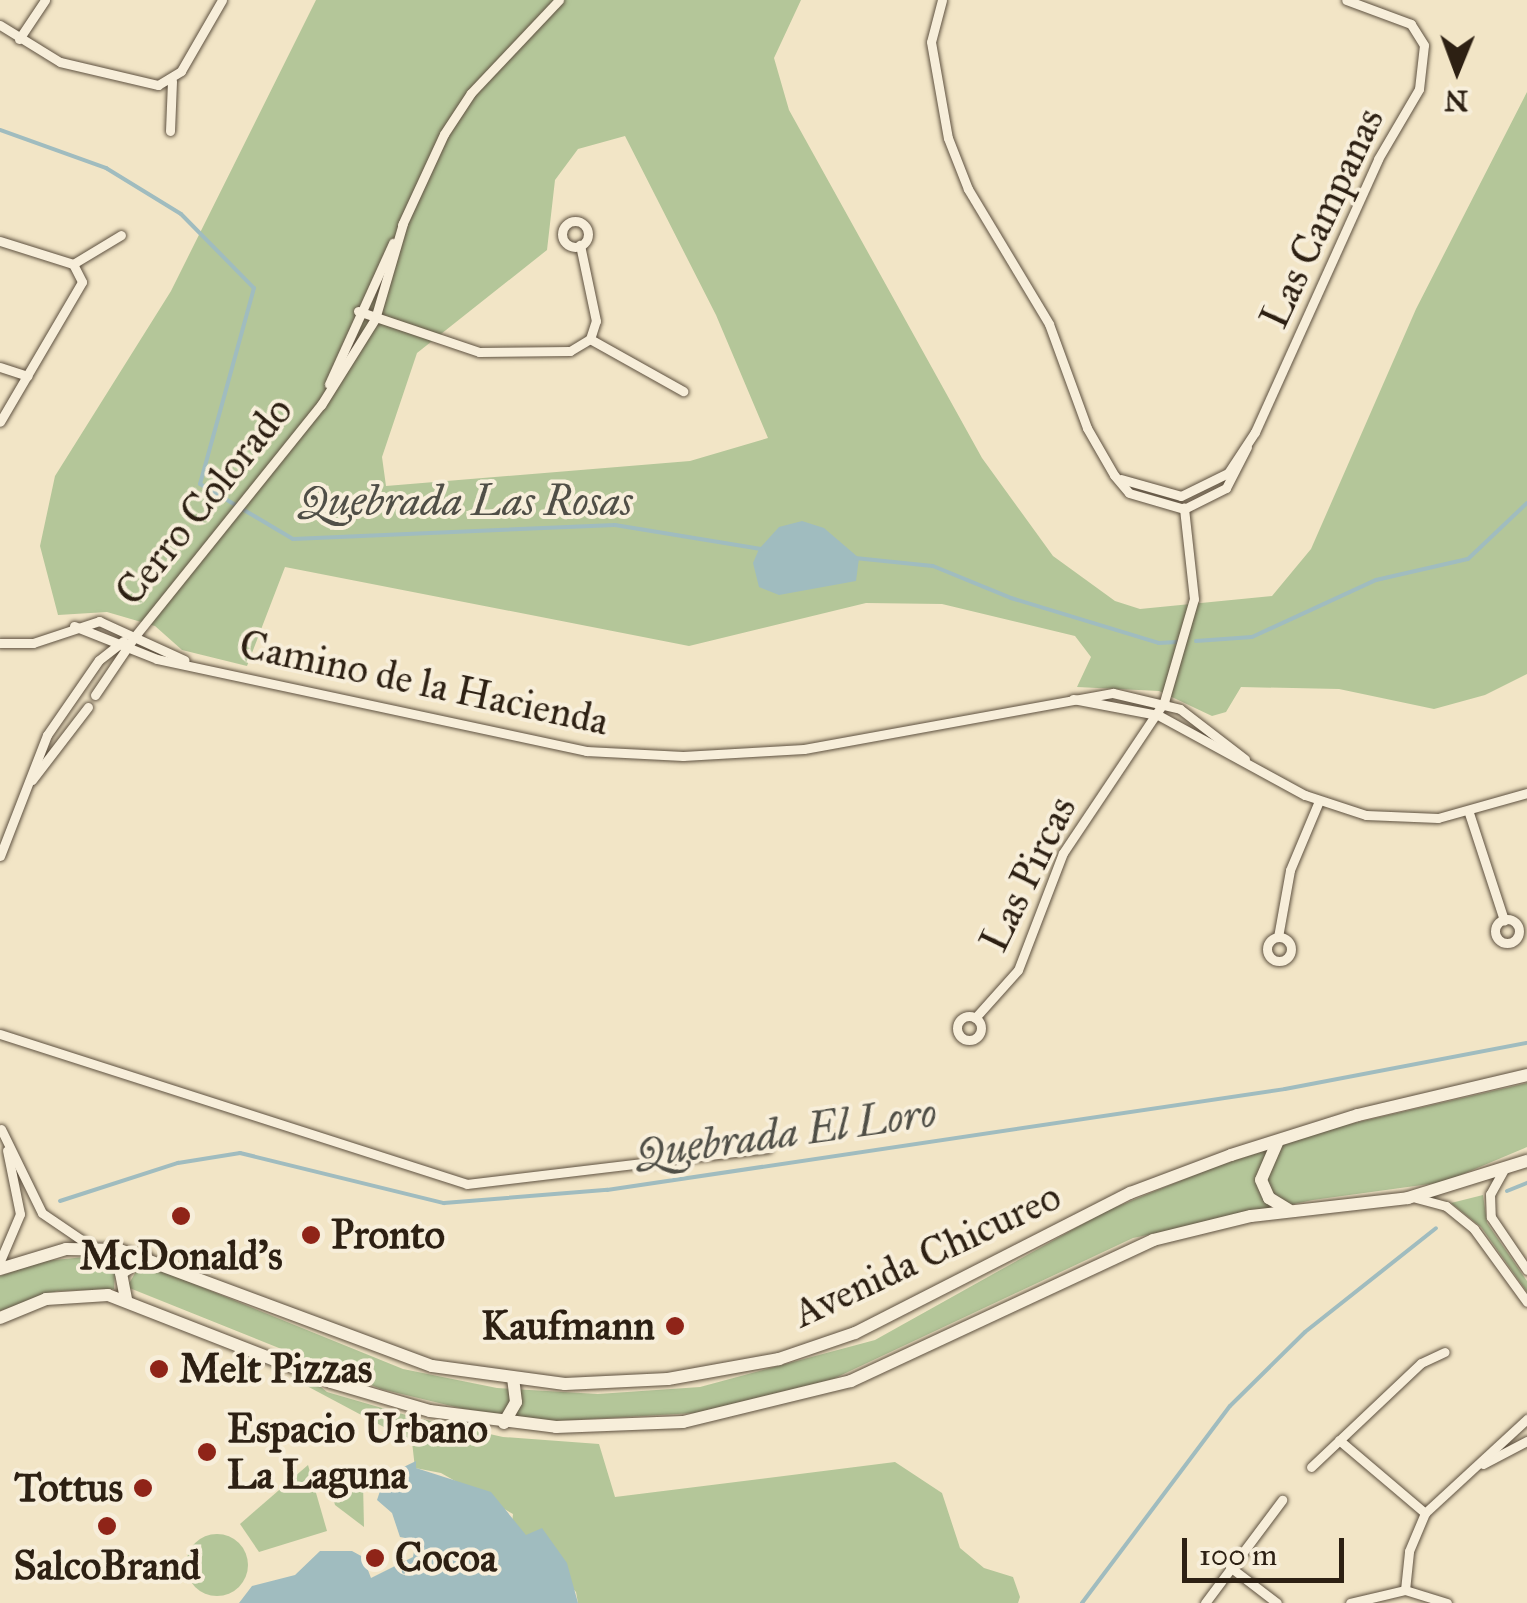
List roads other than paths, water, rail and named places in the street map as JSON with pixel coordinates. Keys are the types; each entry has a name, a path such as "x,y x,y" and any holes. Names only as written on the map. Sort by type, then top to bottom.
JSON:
{"main road":[{"name":"Avenida Chicureo","path":"0,1269 53,1251 94,1248 146,1258 414,1361 513,1380 642,1382 800,1353 913,1306 1130,1193 1278,1141 1527,1075"},
{"path":"1278,1141 1261,1180 1269,1198 1290,1211"},
{"name":"Avenida Chicureo","path":"0,1318 62,1296 126,1298 331,1382 430,1411 504,1423 649,1426 786,1402 851,1381 1102,1258 1179,1232 1290,1211 1408,1198 1527,1161"},
{"path":"126,1298 121,1273 146,1258"},
{"path":"504,1423 516,1402 513,1380"}],"street":[{"path":"18,40 45,0"},
{"path":"170,131 172,81 222,0"},
{"name":"Cerro Colorado","path":"321,405 358,311 444,134 471,93 559,0"},
{"path":"942,0 931,42 948,138 968,190 1049,324 1087,428 1114,475 1129,493 1184,510"},
{"name":"Las Campanas","path":"1184,510 1226,488 1378,159 1426,71 1424,45 1412,24 1346,0"},
{"path":"0,24 18,40 60,62 145,85 172,81"},
{"name":"Cerro Colorado","path":"0,856 63,710 98,660 135,636 321,405 375,318 403,223"},
{"path":"73,264 121,236"},
{"path":"0,241 73,264 81,272 80,294 0,422"},
{"path":"358,311 451,345 522,356 570,351 590,339 598,308 580,246"},
{"path":"590,339 683,391"},
{"path":"0,366 28,376"},
{"name":"Las Campanas","path":"1182,496 1228,472 1247,447"},
{"path":"1114,475 1159,494 1182,496 1194,599 1164,702"},
{"name":"Camino de la Hacienda","path":"0,644 33,643 74,626 99,621 191,665"},
{"name":"Camino de la Hacienda","path":"74,626 123,646 191,665 317,689 514,741 650,756 832,745 1060,698 1113,693 1164,702 1206,725 1245,760"},
{"name":"Cerro Colorado","path":"96,696 123,646"},
{"name":"Camino de la Hacienda","path":"1060,698 1158,715 1319,802 1410,819 1469,813 1527,793"},
{"name":"Las Pircas","path":"976,1018 1018,970 1063,853 1164,702"},
{"name":"Cerro Colorado","path":"27,786 88,707"},
{"path":"63,710 80,718"},
{"path":"1278,937 1290,870 1319,802"},
{"path":"1469,813 1504,920"},
{"path":"0,1034 468,1184 768,1148"},
{"path":"1,1126 42,1213 94,1248"},
{"path":"0,1261 20,1214 1,1126"},
{"path":"1504,1171 1490,1194 1491,1218 1527,1270"},
{"path":"1408,1198 1436,1202 1463,1219 1527,1302"},
{"path":"1310,1467 1424,1361 1445,1352"},
{"path":"1405,1590 1410,1550 1424,1514 1527,1419"},
{"path":"1339,1440 1424,1514"},
{"path":"1482,1464 1527,1441"},
{"path":"1205,1603 1282,1500"},
{"path":"1230,1567 1277,1603"},
{"path":"1350,1603 1405,1590 1447,1603"}],"water":[{"path":"802,521 824,528 859,558 856,581 779,595 759,587 753,563 759,549 779,527"},
{"path":"416,1461 416,1468 491,1492 526,1535 542,1528 567,1563 578,1603 239,1603 252,1586 295,1575 320,1551 352,1551 363,1557 371,1578 413,1557 416,1540 400,1537 392,1513 377,1500 385,1476"}],"waterway":[{"name":"Quebrada Las Rosas","path":"0,130 106,168 181,214 254,288 200,484 293,539 615,525 761,549"},
{"name":"Quebrada Las Rosas","path":"1196,641 1252,637 1376,580 1468,559 1527,503"},
{"name":"Quebrada Las Rosas","path":"855,558 933,566 1011,598 1159,643 1177,642"},
{"name":"Quebrada El Loro","path":"60,1201 178,1163 240,1153 444,1203 607,1190 1285,1089 1527,1043"},
{"path":"1507,1191 1527,1183"},
{"path":"1082,1603 1230,1406 1305,1332 1436,1228"}],"place":[{"name":"McDonald's","path":"181,1216"},
{"name":"Pronto","path":"311,1235"},
{"name":"Kaufmann","path":"675,1326"},
{"name":"Melt Pizzas","path":"159,1369"},
{"name":"Espacio Urbano La Laguna","path":"207,1452"},
{"name":"Tottus","path":"143,1488"},
{"name":"SalcoBrand","path":"107,1526"},
{"name":"Cocoa","path":"375,1558"}]}
